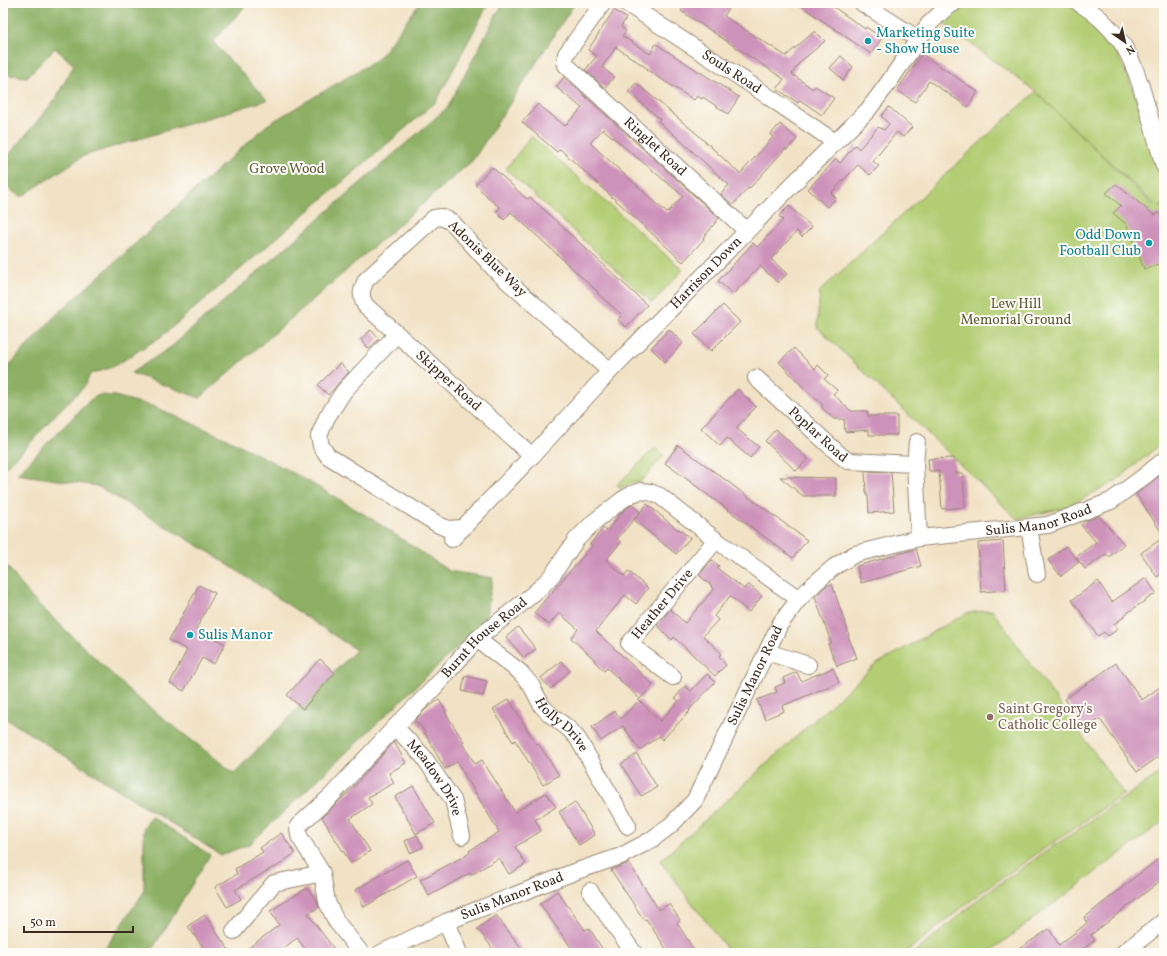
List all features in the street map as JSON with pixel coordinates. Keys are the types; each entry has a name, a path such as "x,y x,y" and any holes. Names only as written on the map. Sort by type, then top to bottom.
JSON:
{"street":[{"name":"Ringlet Road","path":"603,3 566,54 566,64 747,231"},
{"name":"Souls Road","path":"626,3 750,84 835,142"},
{"path":"862,3 918,39"},
{"name":"Harrison Down","path":"396,334 344,391 327,417 319,436 321,446 328,456 439,526 457,534 532,456 610,371 868,110 929,24 948,6 954,3"},
{"path":"1090,6 1127,52 1139,80 1164,166"},
{"name":"Adonis Blue Way","path":"365,305 361,297 362,288 366,280 434,218 441,217 452,222 497,272 610,371"},
{"name":"Skipper Road","path":"365,305 532,456"},
{"name":"Poplar Road","path":"756,378 840,456 848,461 915,464"},
{"path":"917,442 915,464 919,538"},
{"name":"Sulis Manor Road","path":"381,953 446,922 574,872 621,856 651,840 671,825 695,800 780,624 799,599 834,567 856,554 919,538 1048,525 1111,501 1164,460"},
{"name":"Burnt House Road","path":"362,953 336,921 327,902 322,873 300,836 298,826 331,796 395,727 434,689 477,639 545,583 553,574 576,540 595,521 632,494 641,491 650,492 660,496 716,540 799,599"},
{"path":"1029,527 1037,574"},
{"name":"Heather Drive","path":"673,677 629,644 716,540"},
{"name":"Holly Drive","path":"477,639 520,672 531,685 542,706 551,716 570,729 578,739 628,826"},
{"path":"767,652 808,664"},
{"name":"Meadow Drive","path":"395,727 423,756 453,800 462,836"},
{"path":"234,931 274,883 322,873"},
{"path":"590,891 634,953"},
{"path":"1123,953 1164,921"},
{"path":"446,922 459,953"}],"green space":[{"path":"3,3 248,3 213,42 267,100 83,156 21,197 3,185 3,162 54,101 74,65 55,48 27,77 3,74"},
{"name":"Grove Wood","path":"420,3 489,3 436,102 162,336 113,367 90,374 85,386 57,413 20,454 3,469 3,372 55,316 267,125 378,59"},
{"path":"504,3 575,3 473,160 200,398 131,373 171,347 448,107 496,15"},
{"name":"Lew Hill Memorial Ground","path":"972,3 1063,3 1081,12 1096,25 1109,41 1120,59 1129,78 1164,180 1164,207 1159,206 1164,208 1164,441 1116,481 1067,507 1017,519 817,327 820,291 1036,92 943,23 952,15","holes":["1037,93 1155,205 1153,205"]},
{"path":"531,136 683,270 652,303 506,169"},
{"path":"99,395 115,396 155,407 232,441 292,472 372,519 449,571 493,578 485,621 250,844 221,855 3,717 3,561 30,596 136,697 234,773 356,650 209,552 97,486 17,474 90,400"},
{"path":"655,448 664,456 640,482 633,482 620,488 617,485"},
{"name":"Saint Gregory's Catholic College","path":"992,610 1124,794 983,891 905,953 730,953 660,861 875,665 967,613"},
{"path":"1164,770 1164,821 988,953 914,953 986,893"},
{"path":"151,816 210,855 150,953 102,953 144,892 144,827"}],"building":[{"path":"687,3 733,3 724,16 786,56 815,31 825,41 800,62 792,74 813,89 815,86 834,98 822,115 800,100 798,103 777,89 784,79 681,11"},
{"path":"797,3 828,3 865,29 866,27 882,38 871,54"},
{"path":"614,10 626,18 621,27 626,31 622,36 650,54 656,44 739,97 728,114 703,97 702,99 697,96 694,100 647,70 648,69 616,47 602,67 614,77 605,88 585,70 597,56 588,50"},
{"path":"922,54 978,92 968,107 929,81 915,102 897,90"},
{"path":"841,56 853,67 843,80 830,68"},
{"path":"564,77 719,218 703,238 704,239 683,262 560,149 557,152 522,122 538,104 565,126 582,108 556,87","holes":["603,129 683,196 667,213 590,143"]},
{"path":"636,83 697,134 740,174 773,137 770,135 780,124 797,139 787,150 786,148 733,205 721,194 729,185 658,121 660,119 628,92"},
{"path":"889,107 912,127 903,137 897,132 873,161 879,166 870,175 858,165 831,193 836,198 827,207 808,189 836,159 840,163 855,145 859,149 878,127 884,130 889,124 881,116"},
{"path":"492,167 527,199 530,197 647,305 626,327 618,320 622,315 511,212 504,220 496,212 500,208 475,185"},
{"name":"Odd Down Football Club","path":"1116,184 1154,215 1160,213 1164,224 1164,262 1144,269 1127,225 1113,213 1121,206 1106,193"},
{"path":"789,206 812,227 802,237 797,231 771,259 787,274 778,283 760,266 733,294 718,281 753,243 757,247 783,220 779,216"},
{"path":"723,305 740,322 711,351 694,334"},
{"path":"669,329 683,343 665,362 651,348"},
{"path":"371,330 379,339 369,349 361,339"},
{"path":"794,348 815,369 818,365 828,375 824,379 837,390 833,394 851,411 867,411 868,416 897,416 897,435 869,435 869,430 845,432 844,419 834,419 821,407 823,405 779,362"},
{"path":"340,363 349,372 328,395 318,385"},
{"path":"738,389 756,407 736,428 759,447 750,458 727,438 720,446 701,428"},
{"path":"776,429 808,459 796,471 765,441"},
{"path":"678,445 807,540 793,558 665,463"},
{"path":"954,458 955,473 963,473 965,507 942,509 939,471 929,471 928,459"},
{"path":"865,471 891,472 894,511 869,513"},
{"path":"1164,472 1164,536 1136,494"},
{"path":"780,477 836,478 836,496 803,496"},
{"path":"647,504 690,538 676,554 634,520"},
{"path":"632,505 640,512 617,539 621,542 606,560 624,576 628,571 648,588 636,604 625,595 596,631 653,685 640,699 607,668 604,671 594,661 595,660 571,638 578,629 559,613 549,625 534,613 592,546 590,544 603,528 607,531 623,511"},
{"path":"1099,516 1124,544 1109,557 1106,554 1085,569 1076,557 1096,542 1081,525 1085,521"},
{"path":"1164,537 1164,572 1157,577 1141,553"},
{"path":"1003,541 1006,590 981,592 978,543"},
{"path":"1066,546 1079,562 1061,576 1048,560"},
{"path":"916,549 921,566 861,583 857,566"},
{"path":"712,560 719,566 717,568 744,589 748,584 762,596 749,612 730,596 714,616 718,620 703,636 721,653 719,656 726,665 715,676 674,637 672,640 657,625 670,609 685,623 714,589 699,575"},
{"path":"1146,578 1156,593 1114,624 1118,629 1108,636 1104,632 1098,636 1072,600 1098,581 1112,602"},
{"path":"832,584 849,635 848,636 857,658 837,666 828,644 831,642 815,597 826,586"},
{"name":"Sulis Manor","path":"199,585 215,593 196,629 225,644 214,664 202,658 184,691 170,683 187,650 169,640"},
{"path":"518,627 536,649 524,658 506,637"},
{"path":"320,659 335,673 303,709 287,695"},
{"path":"561,661 570,671 551,689 541,678"},
{"path":"1116,663 1142,700 1164,684 1164,753 1137,772 1100,719 1086,729 1065,699"},
{"path":"833,668 839,682 782,706 784,711 765,719 757,700 777,692 775,687 785,683 783,678 797,672 801,681"},
{"path":"707,674 715,682 662,740 659,736 640,750 623,726 601,741 592,727 615,711 621,719 639,700 660,721 679,701 675,698 685,686 691,691"},
{"path":"465,676 487,681 483,696 462,691"},
{"path":"509,699 536,744 538,743 559,775 543,785 515,740 513,742 493,709"},
{"path":"439,700 475,764 482,760 515,812 546,793 556,807 535,820 541,831 515,847 526,864 509,874 499,858 471,875 470,873 429,896 420,880 470,853 469,851 499,832 457,762 445,769 422,728 415,720 427,708"},
{"path":"394,742 406,763 389,773 394,783 368,797 372,804 350,819 370,851 351,863 322,817 350,791"},
{"path":"637,754 657,787 641,796 621,764"},
{"path":"413,786 435,823 416,834 395,797"},
{"path":"575,802 595,835 579,845 559,812"},
{"path":"281,833 295,853 275,868 274,867 235,890 241,899 227,907 215,887 237,874 235,869 263,852 260,848"},
{"path":"417,835 423,847 410,853 405,841"},
{"path":"1158,859 1164,866 1164,878 1091,935 1095,940 1078,953 1013,953 1049,929 1059,945 1087,923 1084,918"},
{"path":"407,860 417,876 364,907 355,890"},
{"path":"629,863 659,910 669,904 680,920 677,923 696,953 669,953 646,919 644,920 611,870"},
{"path":"307,888 318,903 319,907 308,914 337,953 308,953 297,938 277,953 242,953 279,925 270,911"},
{"path":"557,891 585,930 589,928 605,953 575,953 540,904"},
{"path":"205,915 231,953 207,953 188,926"},
{"path":"496,915 525,953 496,953 477,929"}],"place":[{"name":"Marketing Suite - Show House","path":"868,41"},
{"name":"Odd Down Football Club","path":"1149,243"},
{"name":"Sulis Manor","path":"190,635"},
{"name":"Saint Gregory's Catholic College","path":"990,717"}]}
